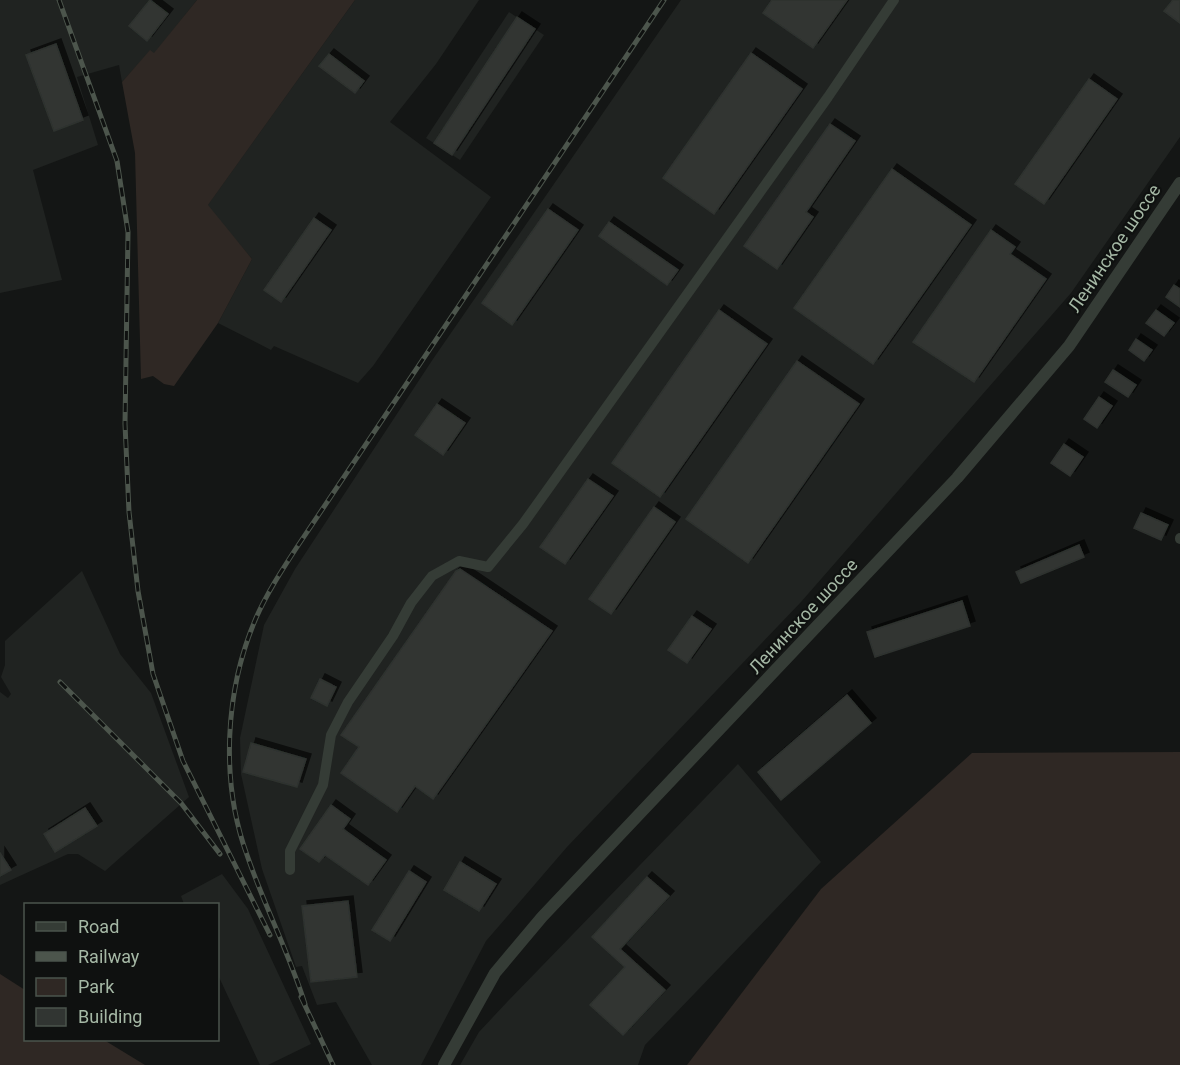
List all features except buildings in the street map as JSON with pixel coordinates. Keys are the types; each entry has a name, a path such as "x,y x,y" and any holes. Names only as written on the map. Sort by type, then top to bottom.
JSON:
{"street":[{"path":"290,870 290,851 323,785 331,735 348,702 393,636 411,603 432,576 459,561 488,567 523,524 828,98 894,0"},
{"name":"Ленинское шоссе","path":"444,1065 495,973 542,917 957,478 1069,346 1180,183"}],"shaded area":[{"path":"0,0 197,0 154,54 150,51 122,82 119,65 77,77 98,145 33,170 62,280 0,293"},
{"path":"355,0 479,0 436,64 390,122 491,197 373,366 358,383 274,346 271,350 218,323 252,259 207,206"},
{"path":"681,0 1180,0 1180,137 1071,293 801,602 567,847 486,941 421,1065 372,1065 336,1002 317,1005 302,966 296,967 262,869 241,774 240,738 264,625 295,569 433,359"},
{"path":"509,12 544,35 460,160 426,138"},
{"path":"82,571 120,654 151,693 189,797 105,871 78,854 68,854 0,885 0,692 8,698 11,694 1,677 5,665 5,641"},
{"path":"738,764 821,862 645,1045 638,1065 460,1065 479,1032"},
{"path":"222,874 248,909 311,1044 268,1065 260,1065 219,977 219,903 184,903 181,896"}],"green space":[{"path":"197,0 355,0 208,205 252,259 218,323 174,386 164,384 153,376 141,379 135,153 122,82 150,50 154,53"},
{"path":"1180,752 1180,1065 687,1065 821,889 972,753"},
{"path":"0,974 24,989 24,1041 106,1041 145,1065 0,1065"}],"railway":[{"path":"59,0 117,161 128,232 125,424 129,512 138,591 153,674 183,761 270,935"},
{"path":"305,1004 247,855 238,827 233,797 230,766 232,705 238,675 256,618 291,556 664,0"},
{"path":"60,682 181,803 220,854"},
{"path":"301,997 333,1065"}]}
